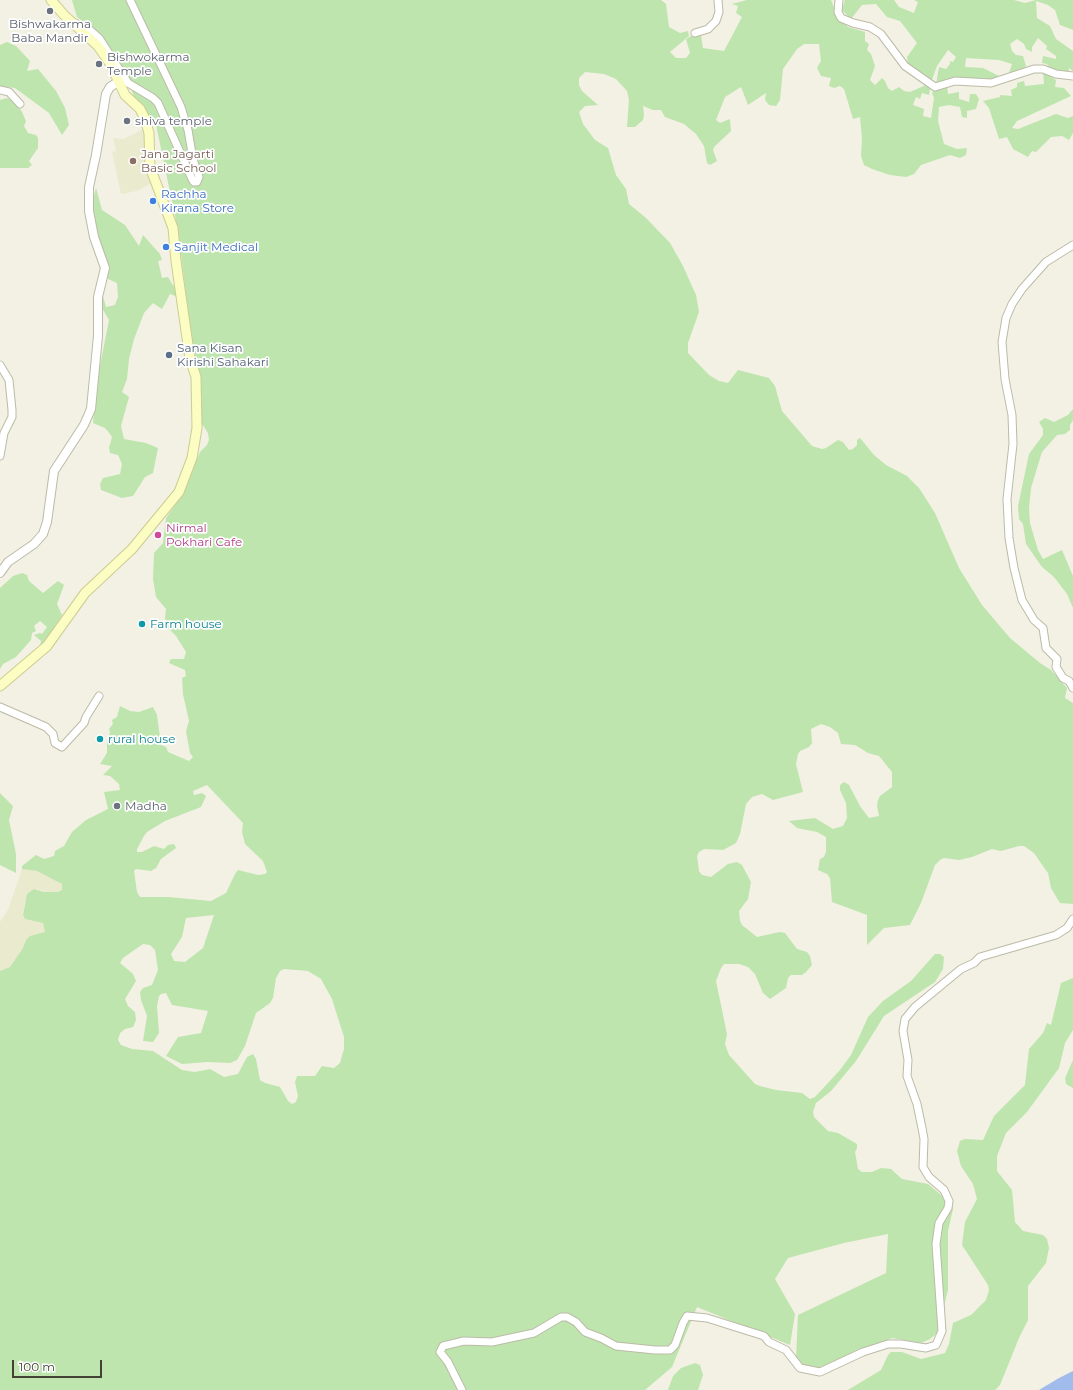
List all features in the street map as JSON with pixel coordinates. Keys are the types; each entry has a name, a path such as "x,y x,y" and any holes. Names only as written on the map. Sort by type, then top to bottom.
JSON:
{"main road":[{"path":"0,686 48,646 85,593 126,555 153,526 182,487 194,450 197,428 196,377 190,359 173,228 150,168 148,133 145,119 140,109 124,95 111,65 98,46 57,8 51,0"}],"street":[{"path":"73,22 83,26 95,34 103,43 128,84 158,103 192,179 197,182 199,177 193,159 188,130 181,107 130,0"},
{"path":"695,33 708,29 716,21 719,12 718,0"},
{"path":"839,0 838,12 841,18 853,23 870,27 881,34 904,66 934,87 954,81 991,83 1039,69 1056,74 1073,76"},
{"path":"0,573 8,562 34,544 45,532 54,471 84,425 91,409 98,336 98,297 105,268 94,237 89,211 89,187 106,94 110,87 118,82"},
{"path":"0,90 9,92 20,104"},
{"path":"1073,245 1046,262 1022,289 1012,304 1006,318 1002,342 1004,368 1012,415 1012,452 1007,499 1009,538 1014,568 1022,600 1034,620 1043,628 1046,648 1057,659 1056,667 1063,678 1069,681 1073,688"},
{"path":"0,365 9,380 12,417 4,433 0,456"},
{"path":"0,707 46,727 53,734 55,743 62,747 84,723 99,696"},
{"path":"462,1390 448,1362 440,1352 443,1346 464,1341 492,1342 534,1333 561,1317 567,1317 576,1322 585,1332 616,1346 655,1350 670,1350 675,1346 687,1316 706,1318 764,1336 769,1342 786,1350 800,1368 820,1372 863,1352 888,1344 901,1344 926,1348 936,1345 942,1331 936,1244 939,1223 948,1208 948,1201 944,1190 929,1177 923,1167 924,1139 917,1104 907,1076 908,1060 903,1031 905,1019 915,1007 961,969 974,963 980,957 1056,935 1067,928 1073,919"}],"shaded area":[{"name":"Jana Jagarti Basic School","path":"150,126 151,183 137,191 121,194 112,152 116,151 113,138 124,139"},
{"path":"22,869 37,871 58,881 62,884 62,890 58,892 47,892 36,889 25,901 23,915 25,919 43,923 45,932 26,940 23,948 10,967 0,971 0,922 8,910"}],"green space":[{"path":"72,0 661,0 666,4 669,27 680,33 688,31 689,36 670,52 676,58 686,58 690,53 686,39 693,35 701,35 703,48 724,51 742,17 736,13 738,6 732,4 747,0 831,0 838,17 848,27 865,32 865,41 869,44 867,50 871,54 875,66 870,80 875,85 882,78 888,88 892,91 899,87 904,91 910,92 926,85 930,89 929,95 922,93 920,99 916,97 913,105 924,109 923,116 931,118 934,98 932,93 935,89 947,85 948,94 959,92 959,99 969,102 970,94 976,94 979,99 976,109 967,111 967,118 962,117 960,107 949,105 939,107 938,121 944,144 957,149 967,148 966,155 960,158 950,155 921,165 914,174 906,177 890,175 864,165 861,156 862,138 860,117 853,119 844,89 840,86 834,88 829,86 831,78 821,76 817,68 821,61 819,44 804,44 797,49 783,69 780,100 776,106 769,105 765,100 766,93 748,105 741,87 725,97 716,120 720,123 730,119 731,131 714,147 713,150 717,161 710,165 707,163 704,146 696,134 684,124 665,117 661,110 653,110 643,106 643,120 635,127 627,127 629,100 627,91 616,79 604,74 585,72 579,78 579,85 582,91 598,105 585,106 579,112 583,124 595,140 608,148 616,175 626,189 629,204 646,218 670,243 683,266 696,295 699,312 688,343 688,353 709,375 719,381 728,383 738,370 769,378 775,386 782,411 812,446 822,449 838,440 843,442 849,450 853,449 857,445 857,440 860,438 874,455 886,465 907,476 919,488 935,513 959,568 982,605 1010,638 1040,663 1051,670 1067,688 1065,698 1073,703 1073,904 1060,903 1051,888 1048,873 1034,853 1024,846 1001,851 992,849 972,857 959,860 944,858 935,865 921,903 910,925 884,928 867,945 867,915 832,902 830,878 827,874 818,870 820,859 824,857 826,852 826,837 817,832 797,828 789,821 815,818 833,829 843,826 847,818 846,803 840,790 840,785 844,782 849,785 860,806 869,818 879,816 877,806 878,800 880,796 892,787 892,772 879,756 868,753 855,745 841,744 838,733 830,727 821,724 811,729 812,743 809,747 800,751 798,754 796,764 803,792 773,800 762,794 752,797 746,804 740,834 736,843 723,850 704,849 699,852 697,856 699,871 702,875 711,877 728,864 737,862 742,865 751,882 748,899 739,911 742,925 757,937 780,932 785,933 797,949 807,952 810,956 812,965 806,972 802,975 791,975 788,978 786,988 770,999 763,993 755,974 748,967 739,964 724,964 721,968 716,981 727,1034 725,1044 729,1055 755,1084 776,1090 802,1093 810,1099 815,1097 840,1070 851,1055 868,1017 883,1001 911,981 935,954 940,954 944,957 943,969 935,982 884,1016 856,1061 831,1091 816,1103 813,1112 814,1117 828,1131 838,1133 857,1144 855,1152 858,1169 862,1172 872,1172 881,1168 891,1169 902,1179 928,1184 952,1204 953,1209 948,1231 948,1290 937,1333 930,1339 921,1343 892,1338 821,1367 809,1370 796,1358 798,1315 886,1273 888,1234 844,1243 788,1258 775,1279 795,1314 790,1345 697,1307 672,1367 645,1390 0,1390 0,971 10,967 30,936 45,932 43,923 25,919 23,915 27,894 34,889 44,892 58,892 62,890 62,884 37,871 22,869 22,866 36,855 44,859 54,856 55,851 64,846 72,832 86,820 108,809 104,792 120,790 119,784 110,776 103,775 112,766 100,764 107,753 107,742 110,732 109,729 113,724 112,720 117,717 120,706 130,711 139,712 153,707 157,715 161,745 166,747 168,752 189,761 193,757 190,753 186,731 189,721 183,694 182,678 186,676 185,670 169,663 171,659 184,659 186,652 176,636 168,628 165,618 166,609 156,597 153,579 154,553 163,543 166,518 182,495 200,452 207,445 209,440 208,433 202,424 200,417 197,367 191,335 178,230 155,120 147,117 134,97 127,76 102,37 77,17","holes":["207,785 243,823 242,832 245,844 263,861 267,872 265,874 258,875 238,870 226,893 211,901 168,897 140,897 137,892 134,871 136,869 151,871 156,868 161,859 176,848 174,844 168,845 164,849 154,846 142,852 137,852 137,849 144,836 147,832 165,821 201,807 206,796 202,793 194,795 193,791","214,915 203,948 185,962 174,961 171,954 182,937 186,918","143,944 150,945 155,950 158,970 152,985 143,988 140,992 141,1000 147,1016 143,1041 153,1042 159,1033 157,1006 159,996 161,994 166,993 172,1005 208,1011 201,1033 178,1037 166,1056 182,1064 208,1062 230,1063 237,1060 245,1046 256,1013 270,1003 273,998 276,978 280,971 284,969 308,971 321,979 332,999 344,1037 344,1049 340,1063 334,1068 322,1066 315,1076 297,1076 295,1082 298,1096 296,1102 292,1104 288,1101 280,1087 260,1080 256,1059 253,1054 247,1057 238,1074 224,1077 210,1069 195,1072 182,1070 153,1051 132,1049 121,1045 118,1040 120,1033 125,1029 133,1027 136,1020 135,1012 128,1006 125,999 136,981 133,974 120,963 123,958"]},
{"path":"845,0 894,0 899,7 914,13 918,2 914,0 1014,0 1025,3 1036,0 1073,0 1073,30 1060,25 1055,10 1048,5 1036,1 1037,18 1050,26 1056,39 1073,51 1073,71 1069,68 1068,74 1050,69 1047,64 1042,63 1043,56 1056,59 1056,56 1046,49 1047,46 1038,38 1032,47 1032,52 1026,49 1024,44 1017,39 1010,44 1012,51 1016,55 1023,56 1026,66 1018,74 1008,76 1012,64 999,60 966,58 965,67 983,68 1003,78 991,81 960,78 936,84 939,67 946,69 950,64 950,61 953,62 956,57 948,50 937,66 931,82 908,66 907,57 917,43 900,21 887,17 876,4 862,5 851,19 842,10"},
{"path":"7,42 16,46 30,61 27,71 38,69 56,91 65,108 69,125 62,135 49,113 15,88 0,86 0,45"},
{"path":"1043,72 1056,80 1055,87 1064,88 1071,96 1017,121 1012,128 1018,129 1056,114 1068,118 1073,116 1073,133 1069,140 1062,136 1051,137 1036,152 1032,151 1028,157 1013,149 1007,137 999,139 989,108 983,101 1000,97 1000,95 1012,96 1011,90 1017,87 1017,83 1024,81 1025,86 1044,84"},
{"path":"7,98 16,102 22,112 26,121 24,126 28,133 36,135 38,138 38,148 29,161 32,165 28,168 0,168 0,100"},
{"path":"96,188 102,210 125,225 139,246 143,235 160,254 162,260 158,261 162,278 168,277 178,290 180,298 170,294 162,309 153,303 144,313 134,339 129,359 127,379 122,392 129,397 121,426 124,439 146,443 158,448 153,473 145,477 133,496 122,498 101,490 100,484 103,478 120,474 122,464 118,455 110,453 109,448 112,437 110,434 105,428 93,423 96,386 109,320 99,303 103,281 103,296 106,307 115,305 118,297 117,283 106,278 109,271 95,228 93,199"},
{"path":"1073,409 1073,420 1070,425 1070,430 1065,434 1057,435 1042,452 1031,488 1029,508 1030,523 1038,550 1043,559 1062,550 1073,576 1073,608 1067,594 1054,577 1042,567 1026,544 1023,524 1019,519 1018,506 1029,454 1043,435 1043,429 1039,422 1045,418 1054,422 1068,415"},
{"path":"22,573 27,575 29,581 43,593 58,581 64,585 57,604 62,615 49,636 40,646 41,641 34,635 40,633 42,634 47,627 40,621 34,626 36,631 32,633 31,640 16,657 3,664 0,669 0,588 13,576"},
{"path":"0,793 13,806 9,820 16,854 16,873 0,865"},
{"path":"1073,978 1073,1030 1065,1043 1059,1068 1027,1112 1006,1133 997,1156 997,1171 1012,1190 1015,1222 1023,1231 1043,1235 1047,1239 1049,1248 1046,1263 1028,1286 1028,1320 1000,1385 995,1390 848,1390 881,1370 891,1352 902,1352 921,1359 945,1353 949,1344 953,1323 971,1315 986,1300 989,1290 988,1285 962,1245 965,1222 977,1199 973,1184 961,1166 957,1151 960,1141 965,1139 983,1140 994,1116 1025,1085 1029,1049 1043,1033 1047,1023 1051,1025 1061,983"},
{"path":"1073,1060 1073,1088 1066,1084 1065,1078"},
{"path":"695,1363 700,1365 703,1375 698,1390 668,1390 673,1376 681,1368"}],"water":[{"path":"1073,1371 1073,1390 1039,1390 1059,1378"}],"place":[{"name":"Bishwakarma Baba Mandir","path":"50,11"},
{"name":"Bishwokarma Temple","path":"99,64"},
{"name":"shiva temple","path":"127,121"},
{"name":"Jana Jagarti Basic School","path":"133,161"},
{"name":"Rachha Kirana Store","path":"153,201"},
{"name":"Sanjit Medical","path":"166,247"},
{"name":"Sana Kisan Kirishi Sahakari","path":"169,355"},
{"name":"Nirmal Pokhari Cafe","path":"158,535"},
{"name":"Farm house","path":"142,624"},
{"name":"rural house","path":"100,739"},
{"name":"Madha","path":"117,806"}]}
